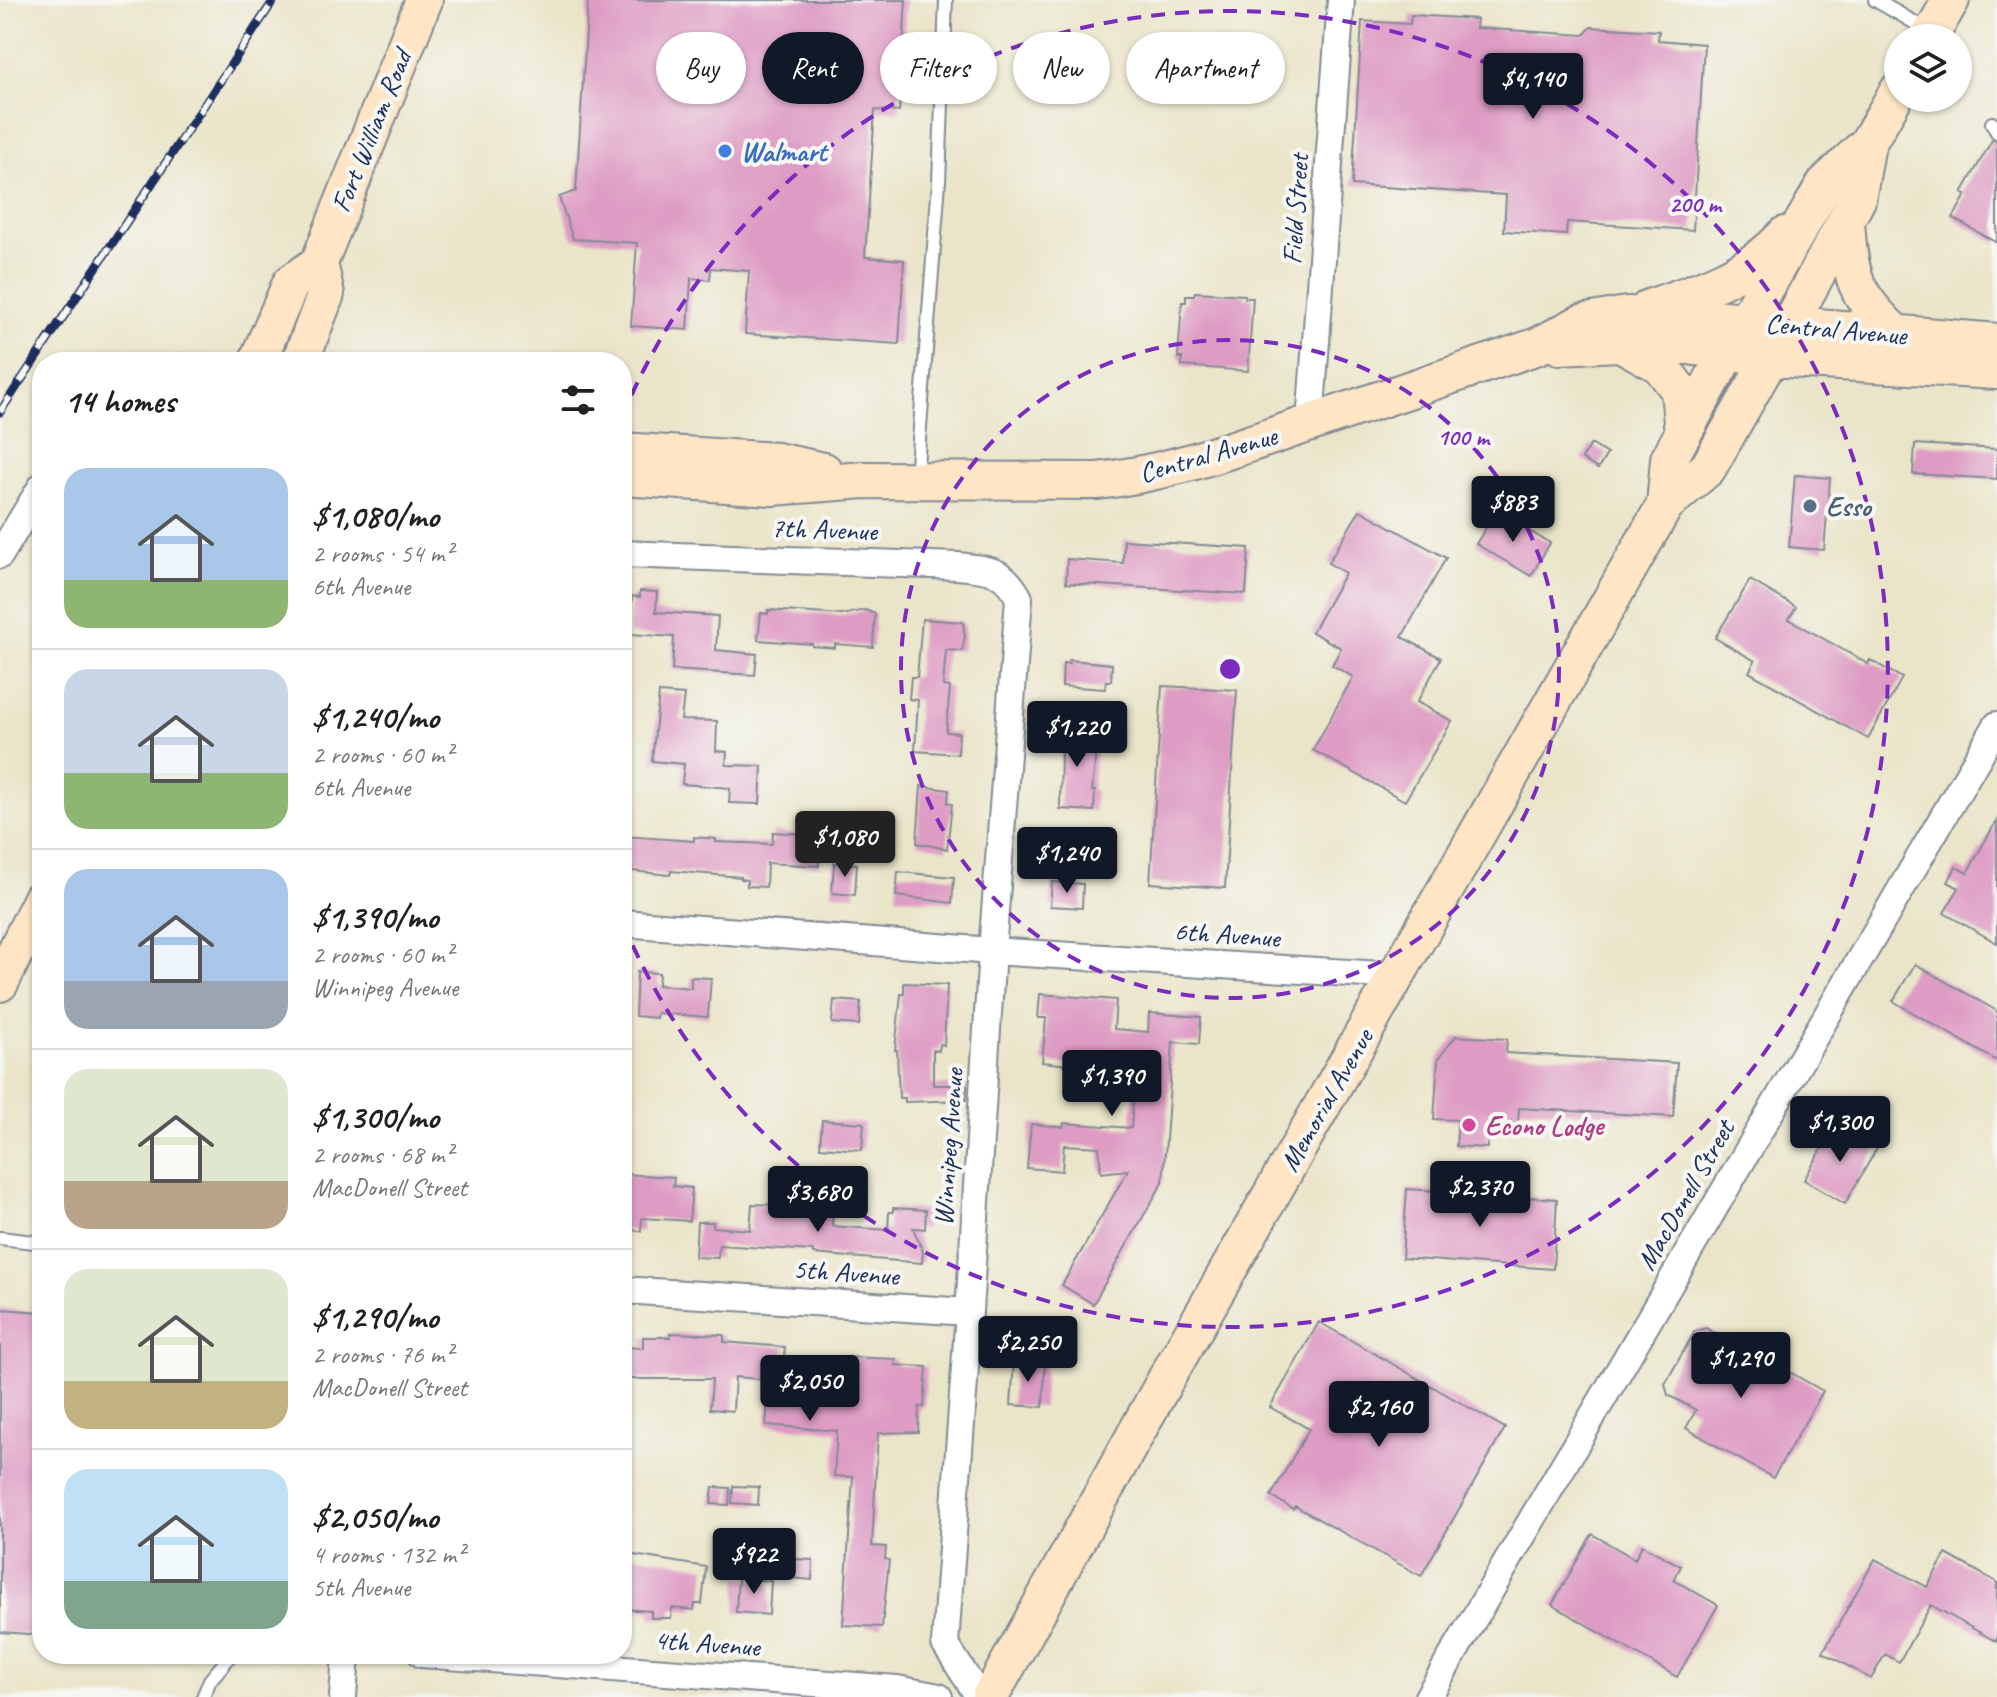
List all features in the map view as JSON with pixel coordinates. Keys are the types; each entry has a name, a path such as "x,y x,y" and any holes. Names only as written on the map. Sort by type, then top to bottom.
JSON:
{"main road":[{"name":"Fort William Road","path":"261,352 291,283 319,263 424,0"},
{"path":"1938,24 1951,0"},
{"name":"Memorial Avenue","path":"1665,505 1669,459 1727,353 1825,184 1867,144 1886,112"},
{"name":"Memorial Avenue","path":"990,1697 1166,1379 1665,505 1708,468 1789,325 1857,200 1867,144"},
{"path":"1683,434 1679,390 1660,365 1623,329 1743,270 1772,250 1811,208"},
{"path":"1846,220 1848,258 1856,285 1874,314 1898,335"},
{"name":"Fort William Road","path":"304,352 326,294 319,263"},
{"name":"Central Avenue","path":"632,478 772,487 865,480 1097,481 1134,477 1171,469 1538,346 1584,346 1623,329 1746,321 1997,342"},
{"name":"Central Avenue","path":"1623,329 1688,346 1770,358 1997,371"},
{"name":"Central Avenue","path":"632,452 777,461 865,480"},
{"path":"0,983 32,918"}],"street":[{"name":"Field Street","path":"1310,423 1341,0"},
{"path":"0,555 32,502"},
{"path":"17,527 32,517"},
{"name":"7th Avenue","path":"632,554 958,566 990,571 1010,581 1015,591"},
{"name":"Winnipeg Avenue","path":"979,1697 945,1644 1019,598 1015,591"},
{"name":"MacDonell Street","path":"1428,1697 1997,725"},
{"name":"6th Avenue","path":"632,924 992,951 1398,976"},
{"name":"5th Avenue","path":"632,1291 969,1312"},
{"path":"343,1697 345,1664"},
{"name":"4th Avenue","path":"558,1664 897,1689 939,1697"}],"lane":[{"path":"916,482 939,182 946,0"},
{"path":"1875,0 1912,24"},
{"path":"0,1238 32,1242"},
{"path":"203,1697 210,1680 224,1664"}],"building":[{"name":"Walmart","path":"588,0 906,0 904,32 880,32 880,104 900,104 899,112 875,110 865,257 904,260 899,344 745,334 749,271 711,268 710,280 691,278 688,330 631,326 637,243 573,239 559,197 576,191"},
{"path":"1411,15 1477,19 1476,28 1584,35 1591,27 1659,31 1658,40 1704,44 1693,230 1567,222 1566,235 1504,231 1506,195 1352,185 1362,21 1410,24"},
{"path":"1992,140 1997,141 1997,243 1953,218 1966,195 1962,193"},
{"path":"1195,292 1253,298 1248,371 1182,366 1182,358 1178,358 1182,302 1186,302 1186,295 1194,295"},
{"path":"1591,444 1607,454 1598,469 1582,459"},
{"path":"1915,444 1997,449 1997,479 1913,474"},
{"name":"Esso","path":"1795,475 1830,478 1824,550 1789,547"},
{"path":"1360,510 1446,558 1402,637 1441,658 1417,702 1452,721 1405,801 1313,750 1353,677 1332,665 1341,648 1312,632 1345,573 1328,563"},
{"path":"1495,512 1550,543 1531,576 1476,544"},
{"path":"1124,540 1249,548 1246,594 1066,583 1067,559 1123,563"},
{"path":"1750,580 1796,607 1789,619 1868,664 1870,660 1902,678 1868,739 1749,672 1755,661 1715,638"},
{"path":"640,591 657,592 656,612 718,616 716,650 757,654 755,675 672,670 674,637 632,634 632,596 640,597"},
{"path":"768,610 842,615 865,610 875,614 873,647 835,644 835,648 758,640 761,613 768,614"},
{"path":"922,619 963,622 965,637 962,651 946,650 943,686 950,687 946,732 959,733 958,754 915,751 918,700 909,699 911,677 917,677"},
{"path":"1069,660 1112,664 1111,681 1106,681 1105,689 1062,686 1063,663 1069,664"},
{"path":"1162,686 1237,690 1225,888 1150,883"},
{"path":"659,693 684,695 681,720 717,721 716,751 727,752 726,765 762,766 760,804 729,803 730,788 682,784 684,764 652,761"},
{"path":"1055,730 1098,731 1092,791 1095,791 1094,811 1060,809 1061,748 1055,748"},
{"path":"921,786 949,790 948,803 952,804 947,849 917,843"},
{"path":"1997,820 1997,943 1944,913 1959,888 1948,882 1956,867 1967,873"},
{"path":"773,832 820,835 819,866 767,863 766,887 747,886 747,880 741,877 632,871 632,837 694,841 694,837 716,839 716,842 772,844"},
{"path":"834,863 857,864 855,895 832,893"},
{"path":"898,872 954,877 952,903 896,896"},
{"path":"1052,882 1083,884 1082,908 1050,906"},
{"path":"1915,964 1997,1011 1997,1061 1893,1001"},
{"path":"637,972 659,973 658,985 691,988 691,977 711,978 708,1017 657,1013 656,1018 635,1016"},
{"path":"904,983 947,985 944,1045 940,1044 939,1051 933,1050 933,1085 967,1085 966,1100 905,1102 905,1098 899,1098 895,1050"},
{"path":"1040,994 1116,1000 1114,1029 1148,1032 1149,1013 1201,1017 1199,1044 1173,1042 1163,1182 1093,1304 1062,1285 1128,1170 1101,1173 1099,1147 1064,1145 1062,1171 1027,1168 1031,1124 1131,1128 1135,1075 1069,1072 1069,1065 1042,1062 1046,1018 1038,1018"},
{"path":"834,1000 861,1002 859,1025 832,1023"},
{"path":"1456,1036 1507,1039 1506,1053 1677,1063 1673,1117 1519,1108 1518,1124 1488,1122 1487,1148 1456,1146 1458,1120 1434,1119 1438,1059"},
{"path":"822,1120 864,1123 862,1150 820,1147"},
{"path":"1836,1124 1877,1148 1845,1204 1804,1180"},
{"path":"632,1175 674,1177 673,1186 692,1188 689,1221 642,1218 641,1231 632,1231"},
{"path":"1407,1189 1557,1199 1553,1269 1402,1258"},
{"path":"752,1204 833,1207 832,1226 888,1230 889,1212 893,1212 893,1208 926,1210 925,1229 913,1228 923,1252 922,1263 719,1245 718,1258 695,1257 697,1222 713,1222 713,1227 750,1230"},
{"path":"0,1309 32,1311 32,1634 0,1632"},
{"path":"1319,1322 1505,1428 1421,1576 1295,1506 1293,1509 1271,1496 1309,1429 1270,1407"},
{"path":"1706,1328 1735,1346 1741,1344 1823,1391 1773,1478 1686,1428 1696,1410 1668,1395 1665,1384 1674,1368 1695,1331"},
{"path":"670,1333 724,1335 724,1342 785,1347 784,1357 847,1361 847,1357 896,1359 895,1365 927,1367 924,1407 919,1407 918,1432 878,1433 872,1546 886,1547 885,1559 889,1560 882,1627 843,1625 853,1477 834,1476 837,1431 766,1425 770,1380 735,1377 733,1411 710,1409 712,1379 632,1379 632,1347 643,1348 643,1337 670,1337"},
{"path":"1014,1361 1045,1363 1043,1407 1011,1405"},
{"path":"733,1486 759,1487 758,1505 732,1503"},
{"path":"713,1487 730,1488 729,1505 711,1504"},
{"path":"1592,1534 1635,1559 1642,1545 1681,1566 1674,1580 1718,1605 1677,1677 1552,1605"},
{"path":"1946,1554 1997,1582 1997,1642 1931,1605 1899,1662 1885,1654 1871,1679 1823,1652 1875,1559 1927,1587"},
{"path":"632,1555 706,1567 702,1604 695,1604 694,1610 672,1608 671,1618 651,1618 651,1611 632,1610"},
{"path":"793,1559 813,1560 812,1580 791,1578"},
{"path":"738,1578 771,1581 769,1615 736,1612"}],"railway":[{"path":"40,352 274,0"},
{"path":"0,412 32,364"}],"place":[{"name":"Walmart","path":"725,151"},
{"name":"Esso","path":"1810,506"},
{"name":"Econo Lodge","path":"1469,1125"}]}
